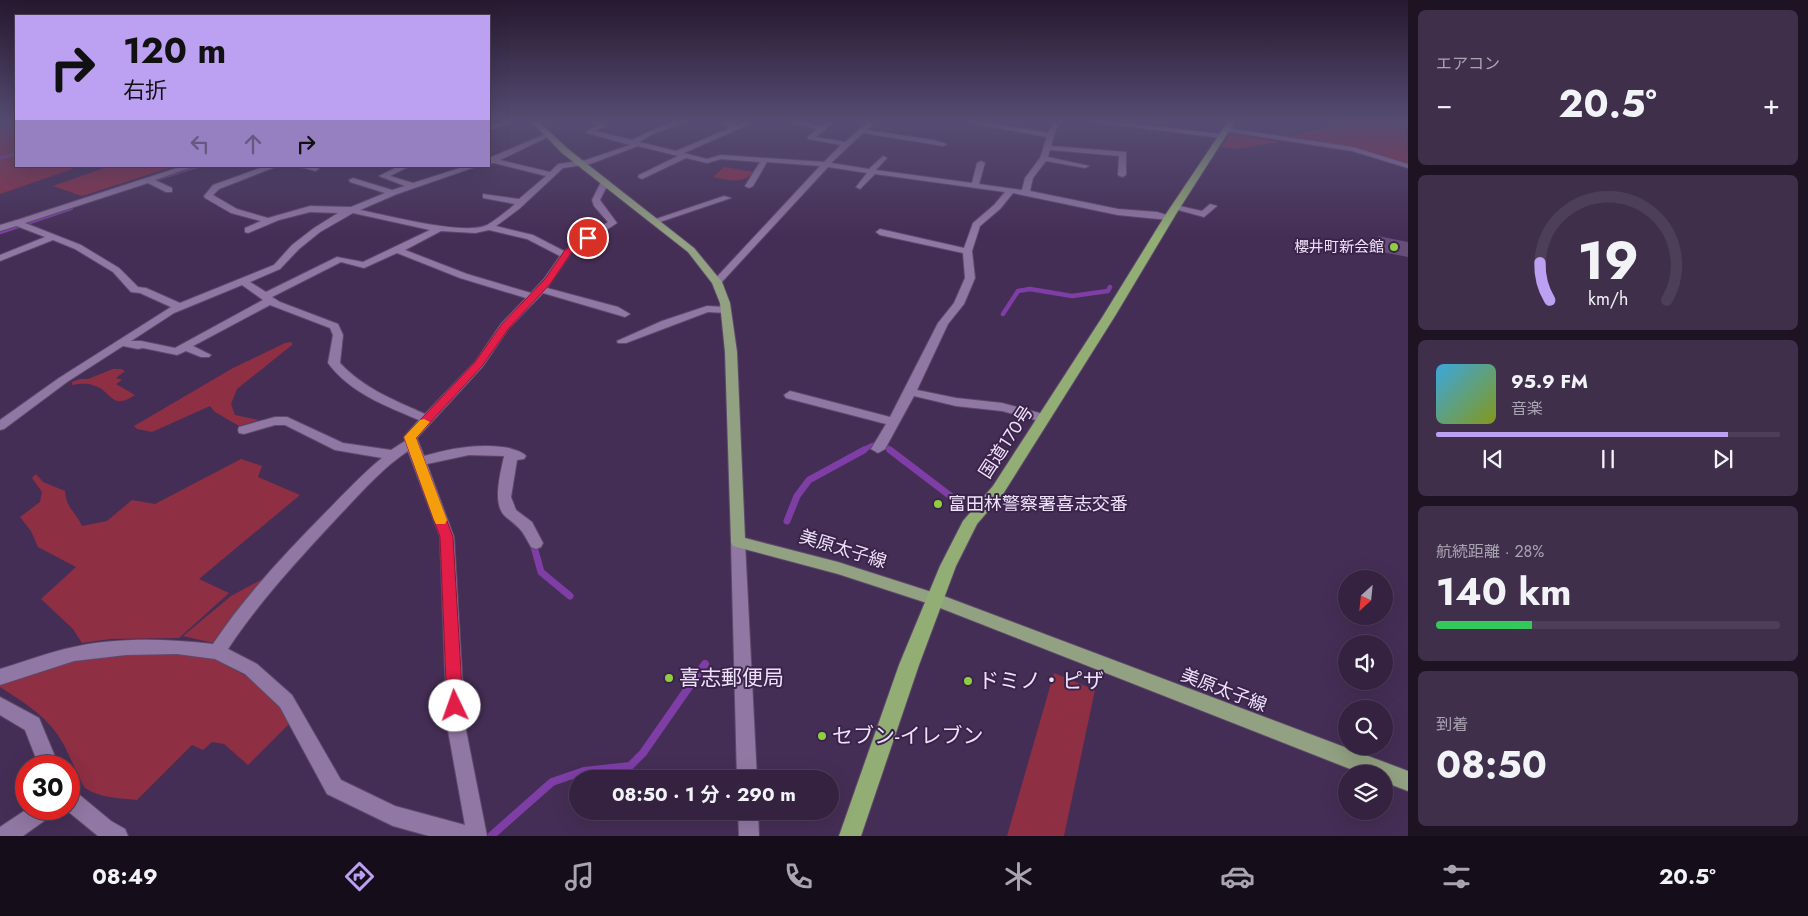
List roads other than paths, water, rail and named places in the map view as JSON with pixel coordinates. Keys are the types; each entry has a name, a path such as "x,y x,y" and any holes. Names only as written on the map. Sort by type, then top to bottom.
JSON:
{"highway":[{"name":"国道170号","path":"850,836 909,665 948,566 971,521 998,490 1207,159"}],"main road":[{"path":"575,159 691,250 716,282 725,303 730,338 738,542"},
{"name":"美原太子線","path":"738,542 826,563 934,601 1054,645 1408,782"}],"street":[{"path":"248,230 269,221 310,209 351,210 431,228 475,230 488,227 516,207 560,166 591,159"},
{"path":"642,177 673,159"},
{"path":"700,159 707,161 714,159"},
{"path":"765,159 826,164 872,172 1026,192 1108,210 1204,214 1219,217"},
{"path":"749,186 765,159"},
{"path":"716,282 831,159"},
{"path":"860,187 882,159"},
{"path":"1026,192 1026,183 1043,159"},
{"path":"1049,159 1085,166"},
{"path":"1122,175 1123,159"},
{"path":"1385,159 1408,166"},
{"path":"490,161 552,175"},
{"path":"976,185 981,163"},
{"path":"0,228 150,181 188,167"},
{"path":"269,221 234,211 208,196 216,187 271,167"},
{"path":"306,167 315,169"},
{"path":"379,167 393,172"},
{"path":"404,167 383,176 414,186"},
{"path":"0,426 64,380 179,307 277,267 288,254 330,221 392,193 471,167"},
{"path":"364,183 373,179"},
{"path":"353,180 392,193"},
{"path":"150,181 169,190"},
{"path":"478,836 456,725 447,537 410,437 479,364 505,326 536,293 566,255 588,238 613,223 597,204 596,200 605,182"},
{"path":"878,449 910,392 943,323 959,304 970,278 967,251 976,225 997,207 1011,190"},
{"path":"486,196 520,202"},
{"path":"654,221 727,198"},
{"path":"1204,214 1213,206"},
{"path":"17,223 78,247 116,270 135,290 142,290 179,307"},
{"path":"488,227 530,237 566,255"},
{"path":"122,343 138,346 141,344 177,352 269,298 340,260 364,265 441,228"},
{"path":"880,232 967,251"},
{"path":"0,258 53,237"},
{"path":"396,250 457,274 614,309 625,314"},
{"path":"244,282 276,304 334,326 338,335 334,363 339,370 373,395 427,419"},
{"path":"622,341 707,309 726,310"},
{"path":"185,347 205,354"},
{"path":"910,392 956,402 1002,407 1043,418"},
{"path":"790,395 892,422"},
{"path":"244,430 275,421 286,421 340,447 392,454"},
{"path":"217,652 238,618 284,565 392,454 412,442"},
{"path":"419,462 462,450 515,455 504,496 510,513 526,524 536,543"},
{"path":"738,542 747,770"},
{"path":"0,677 74,654 126,648 176,647 217,652 251,669 286,701 334,787 392,816 468,836"},
{"path":"0,705 32,724 45,755"},
{"path":"80,808 104,828 118,836"},
{"path":"6,836 29,820"},
{"path":"748,820 749,836"}],"waterway":[{"path":"149,182 196,167"},
{"path":"0,232 71,208"},
{"path":"1003,314 1018,291 1030,289 1072,296 1108,291 1110,287"},
{"path":"861,451 873,445"},
{"path":"886,447 892,451"},
{"path":"787,521 797,496 809,480 864,450"},
{"path":"890,450 957,501"},
{"path":"533,543 541,572 570,596"},
{"path":"491,836 552,782 584,771 630,766 643,753 705,664"}],"place":[{"name":"櫻井町新会館","path":"1394,247"},
{"name":"富田林警察署喜志交番","path":"938,504"},
{"name":"喜志郵便局","path":"669,678"},
{"name":"ドミノ・ピザ","path":"968,681"},
{"name":"セブン-イレブン","path":"822,736"}]}
